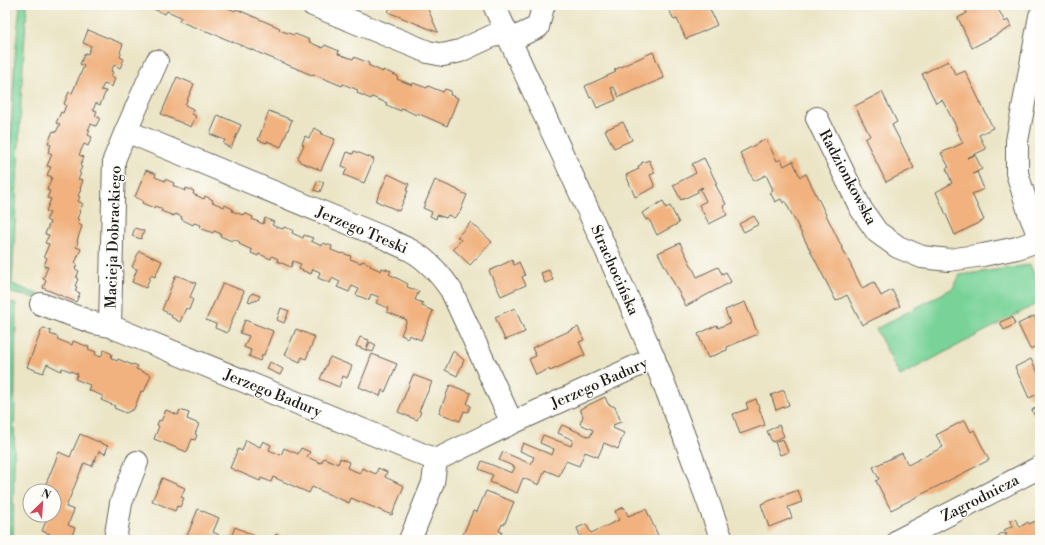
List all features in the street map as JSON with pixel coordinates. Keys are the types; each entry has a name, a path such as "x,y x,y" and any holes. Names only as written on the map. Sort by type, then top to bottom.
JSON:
{"street":[{"path":"313,5 428,52 443,54 460,52 507,35 538,27 544,5"},
{"name":"Strachocińska","path":"494,5 572,174 654,358 722,540"},
{"path":"1040,16 1033,96 1017,141 1017,173 1034,209 1040,239"},
{"name":"Macieja Dobrackiego","path":"110,326 114,160 157,60"},
{"name":"Radzionkowska","path":"817,118 861,209 878,232 898,247 922,257 949,260 1016,248 1040,239"},
{"name":"Jerzego Treski","path":"126,131 387,239 411,251 426,262 442,277 450,290 512,423"},
{"name":"Jerzego Badury","path":"41,304 94,323 110,326 436,460 512,423 654,358"},
{"path":"410,540 433,483 436,460"},
{"path":"115,540 121,503 137,462"},
{"name":"Zagrodnicza","path":"899,540 1040,467"}],"green space":[{"path":"5,5 11,5 5,86"},
{"path":"20,5 27,5 12,284 54,301 5,292 5,250 15,56"},
{"path":"1030,265 1040,287 1040,302 900,376 876,329 953,288 960,275"},
{"path":"5,300 16,304 13,540 5,540"}],"building":[{"path":"144,5 221,5 235,11 236,9 280,28 279,30 310,40 309,42 323,48 325,45 339,51 338,54 353,59 354,57 369,63 368,65 383,72 383,70 398,76 397,79 412,85 413,83 427,88 428,86 443,92 445,89 451,91 450,95 458,98 447,126 417,113 416,115 402,108 401,111 386,105 387,103 372,97 371,99 357,93 358,90 343,84 342,86 313,74 312,75 179,21 181,17 167,11 165,14"},
{"path":"391,5 426,5 438,32 388,12"},
{"path":"667,5 708,5 717,25 686,39 677,19 674,20"},
{"path":"963,5 996,5 1005,22 1008,20 1011,27 972,48 958,18 967,13"},
{"path":"88,30 123,44 120,57 124,59 120,68 114,65 111,71 113,72 111,76 115,78 112,87 104,84 101,90 106,91 100,105 96,103 93,110 97,111 95,116 100,118 96,126 91,124 88,130 90,130 88,135 92,137 88,146 84,144 79,155 84,157 80,166 82,167 79,173 81,174 78,179 83,180 78,201 83,204 77,219 79,220 78,224 82,226 76,247 81,249 75,263 77,264 75,269 79,271 76,278 78,279 75,286 77,287 75,291 80,293 76,302 43,288 46,280 43,279 48,267 44,266 47,258 44,256 49,244 45,243 49,235 45,234 50,222 46,220 50,213 46,211 51,199 47,198 50,191 47,190 52,177 47,175 51,167 47,166 52,154 48,152 51,145 48,143 53,131 56,132 60,124 56,123 61,112 63,113 66,105 64,104 69,92 72,93 84,66 80,64 85,53 88,54 91,46 83,43"},
{"path":"653,52 664,78 619,97 614,87 611,88 616,100 597,108 592,97 590,98 585,86 616,72 614,70"},
{"path":"948,61 956,75 965,71 993,128 979,135 986,149 967,158 975,155 982,169 973,174 977,172 984,189 972,194 984,220 955,235 936,192 952,183 946,168 949,167 941,153 963,143 942,100 936,103 922,74"},
{"path":"177,77 194,84 185,105 193,109 192,114 196,116 191,127 161,114"},
{"path":"882,92 897,122 892,125 914,168 886,182 865,139 870,136 855,106"},
{"path":"269,111 292,120 281,147 267,141 267,143 258,140"},
{"path":"218,115 241,125 231,148 223,144 225,140 210,134"},
{"path":"623,122 632,140 614,148 605,130"},
{"path":"314,128 322,132 321,134 335,139 321,170 300,162 298,157 304,145 302,144 305,136 309,138"},
{"path":"766,139 777,161 781,159 784,166 793,161 800,177 806,174 862,288 874,282 881,296 892,290 900,306 862,325 847,295 836,301 785,201 783,203 781,199 775,202 770,192 773,190 766,175 754,181 740,153"},
{"path":"354,151 374,159 364,183 344,175 347,168 342,166 347,152 353,154"},
{"path":"704,158 717,184 715,184 726,204 723,206 727,215 709,224 699,205 706,201 700,189 703,188 702,187 697,190 698,192 681,200 673,185 696,173 692,164"},
{"path":"649,160 655,173 650,175 655,187 635,197 626,175 639,169 638,166 642,164 641,163"},
{"path":"146,170 156,174 155,177 174,183 173,186 185,191 186,188 194,191 193,194 204,199 205,196 213,200 212,202 224,207 225,205 233,209 232,211 243,215 244,213 263,224 265,218 274,222 272,225 276,227 283,229 284,227 293,230 292,233 303,238 304,235 313,238 311,241 322,246 323,243 332,246 331,250 351,256 350,259 361,263 362,261 370,264 370,266 381,271 382,268 391,271 389,274 408,284 407,287 419,291 415,300 423,303 422,306 433,311 421,340 409,335 408,338 401,335 407,320 387,312 388,308 376,303 379,297 371,294 369,300 356,295 359,289 352,286 349,292 337,287 340,282 332,278 330,283 318,278 320,272 313,269 311,274 299,269 301,264 293,261 291,267 277,261 278,259 272,256 271,259 259,254 258,256 251,253 252,250 239,244 240,242 233,239 232,241 220,236 221,234 219,233 214,231 213,233 200,228 201,225 194,223 193,225 181,219 182,217 180,216 175,214 174,216 161,211 162,209 155,206 154,208 142,203 143,201 135,197"},
{"path":"388,174 409,184 406,191 408,191 399,211 376,201"},
{"path":"318,180 324,182 320,192 314,190"},
{"path":"435,180 467,195 460,212 454,218 448,215 446,218 437,215 436,219 430,216 432,212 423,208"},
{"path":"663,201 666,208 670,206 679,223 657,235 649,219 646,220 642,213"},
{"path":"754,216 759,224 744,232 739,224"},
{"path":"471,222 492,242 470,265 453,249 461,240 457,237"},
{"path":"135,228 144,231 141,239 132,236"},
{"path":"680,243 697,277 718,267 722,274 726,272 731,282 686,306 658,253"},
{"path":"139,251 162,261 155,277 151,275 146,288 132,282 137,269 132,267"},
{"path":"512,260 514,265 519,262 525,275 522,277 526,285 501,296 489,271"},
{"path":"549,270 553,280 545,283 541,273"},
{"path":"176,275 196,283 190,297 193,299 189,310 186,308 180,322 171,317 172,315 162,310"},
{"path":"223,283 244,291 227,333 215,328 216,324 206,320"},
{"path":"252,293 260,296 258,300 251,302 248,301"},
{"path":"745,302 758,334 727,347 727,350 708,358 698,334 717,325 718,328 730,323 725,310"},
{"path":"281,308 289,311 284,323 277,320"},
{"path":"515,308 525,332 505,340 495,317"},
{"path":"1034,316 1040,327 1040,344 1030,349 1018,324"},
{"path":"1012,317 1015,324 1004,330 1000,322"},
{"path":"245,320 273,331 264,355 262,355 260,361 249,356 251,350 244,347 249,336 240,333"},
{"path":"578,327 584,340 579,342 585,355 550,371 549,369 536,375 529,359 536,356 532,348"},
{"path":"44,328 51,331 50,334 58,337 57,339 72,345 73,341 89,347 88,349 96,352 95,355 101,357 104,350 112,354 111,358 138,366 136,369 151,375 144,392 141,391 134,409 126,413 101,400 103,396 88,390 90,385 75,379 78,374 62,368 61,371 47,364 43,373 27,367 42,329"},
{"path":"296,329 315,337 306,359 302,357 300,362 285,355"},
{"path":"360,337 369,340 366,350 356,346"},
{"path":"370,342 376,345 373,352 366,350"},
{"path":"453,351 464,360 457,376 445,370"},
{"path":"372,354 397,364 385,392 382,390 380,396 359,387"},
{"path":"330,357 352,366 347,378 343,376 339,387 320,379"},
{"path":"1031,359 1040,377 1040,399 1038,394 1029,398 1015,367"},
{"path":"270,362 283,369 280,375 267,369"},
{"path":"413,375 432,382 419,411 421,412 417,420 398,412"},
{"path":"450,385 471,393 467,404 471,406 468,412 464,411 460,421 439,413"},
{"path":"784,390 789,405 776,410 771,395"},
{"path":"605,397 608,404 615,407 621,422 613,425 613,428 624,433 618,449 604,443 598,457 585,452 579,466 566,461 559,476 545,470 539,485 523,478 517,493 490,482 493,475 479,469 482,461 512,473 515,467 499,460 503,452 531,464 534,457 520,451 523,443 552,455 554,449 540,443 543,435 571,446 573,440 558,433 562,425 590,437 593,430 580,424 583,416 580,409"},
{"path":"756,399 765,425 740,434 733,414 748,409 746,403"},
{"path":"1040,405 1040,428 1032,410"},
{"path":"166,410 178,415 180,410 189,413 187,419 199,424 195,434 197,435 195,440 192,439 187,452 154,439 159,426 157,425 159,420 161,421"},
{"path":"965,420 971,432 974,430 989,460 891,510 876,481 879,479 873,467 902,453 908,465 943,447 936,435"},
{"path":"779,425 784,436 772,442 767,431"},
{"path":"80,434 108,446 105,454 99,451 92,466 84,463 66,507 74,510 68,525 75,528 70,540 48,540 50,534 42,531 45,523 62,523 62,483 46,483 59,452 70,457"},
{"path":"783,439 788,452 780,455 775,442"},
{"path":"246,440 260,447 263,441 271,445 269,450 281,455 284,448 298,454 301,448 310,452 307,457 321,463 324,458 338,464 340,458 349,462 347,468 360,473 362,468 376,474 378,468 387,472 385,477 404,486 392,515 351,498 349,503 312,487 309,493 273,477 271,482 261,478 260,481 230,468 238,449 242,451"},
{"path":"162,478 185,488 181,497 184,498 180,507 177,506 175,511 152,501"},
{"path":"798,490 802,502 788,507 792,518 769,527 761,504"},
{"path":"486,491 514,502 504,525 502,524 499,531 502,532 498,540 466,540 467,537 463,535 473,511 477,512"},
{"path":"624,507 628,516 646,509 660,540 576,540 581,538 577,528 586,524 591,533 619,520 615,511"},
{"path":"198,509 219,518 213,532 219,535 217,540 196,540 187,536"},
{"path":"1015,519 1020,527 1028,522 1029,524 1040,519 1040,540 998,540 997,538 1002,533 1007,535 1004,530 1013,526 1010,521"},
{"path":"235,527 255,536 253,540 230,540"},
{"path":"276,534 291,540 273,540"}]}
